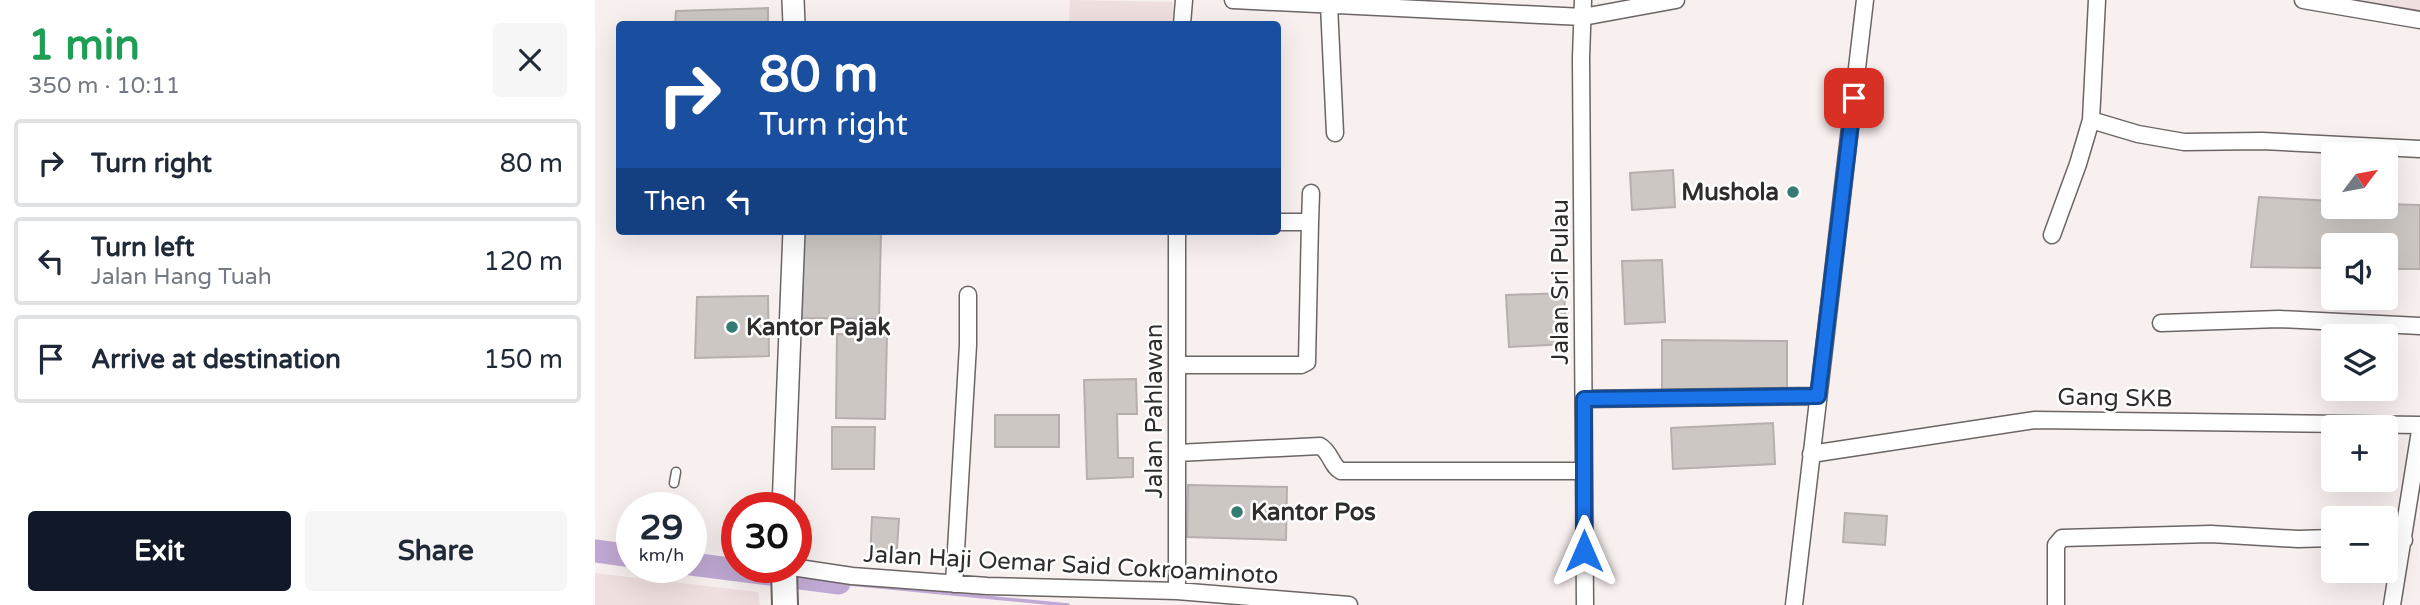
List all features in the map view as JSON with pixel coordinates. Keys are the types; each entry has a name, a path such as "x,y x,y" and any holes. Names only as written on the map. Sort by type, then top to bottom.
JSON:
{"main road":[{"path":"785,602 786,583"}],"street":[{"path":"793,0 794,21"},
{"path":"1182,21 1184,0"},
{"path":"1233,0 1583,17 1676,0"},
{"name":"Jalan Sri Pulau","path":"1583,0 1585,605"},
{"path":"1794,605 1865,0"},
{"path":"2052,235 2091,120 2098,0"},
{"path":"2303,0 2420,20"},
{"path":"1329,5 1335,133"},
{"path":"2091,120 2138,134 2184,142 2262,141 2420,149"},
{"path":"1177,365 1301,365 1307,362 1311,193"},
{"path":"1281,222 1310,222"},
{"path":"784,492 795,235"},
{"name":"Jalan Pahlawan","path":"1177,235 1177,591"},
{"path":"954,584 968,345 968,295"},
{"path":"2161,323 2279,319 2420,326"},
{"path":"1584,399 1818,396"},
{"name":"Gang SKB","path":"1811,454 2035,420 2420,435"},
{"path":"2392,605 2420,435"},
{"path":"1177,453 1320,446 1341,471 1584,471"},
{"path":"2056,605 2056,545 2063,538 2211,534 2321,538"},
{"path":"2398,540 2404,540"},
{"name":"Jalan Haji Oemar Said Cokroaminoto","path":"812,571 1128,598 1177,591 1349,605"}],"lane":[{"path":"674,483 675,472"}],"shaded area":[{"path":"1070,0 1173,2 1172,21 1069,21"},
{"path":"2365,0 2420,0 2420,14 2364,5"},
{"path":"595,573 616,575 616,583 681,583 758,592 760,605 595,605"}],"building":[{"path":"768,8 768,21 675,21 676,11"},
{"path":"1673,170 1675,207 1632,210 1630,173"},
{"path":"2259,197 2321,200 2321,219 2398,219 2398,204 2420,205 2420,269 2398,269 2398,233 2321,233 2321,268 2251,267"},
{"path":"804,235 881,235 879,319 802,318"},
{"path":"1662,260 1665,322 1625,324 1622,261"},
{"path":"1564,293 1567,344 1509,347 1506,295"},
{"name":"Kantor Pajak","path":"768,296 769,356 695,358 697,297"},
{"path":"837,334 887,335 885,419 836,418"},
{"path":"1662,340 1787,341 1787,391 1662,390"},
{"path":"1136,379 1137,414 1117,414 1118,458 1133,458 1133,477 1087,479 1084,380"},
{"path":"995,415 1059,415 1059,447 995,447"},
{"path":"1773,423 1775,464 1673,469 1671,428"},
{"path":"832,427 875,427 874,469 832,469"},
{"name":"Kantor Pos","path":"1188,485 1287,487 1286,540 1187,537"},
{"path":"1845,513 1887,516 1885,545 1843,542"},
{"path":"872,517 899,519 896,562 870,561"}],"waterway":[{"path":"595,551 616,554"},
{"path":"707,566 839,583"},
{"path":"839,583 1068,605"}],"place":[{"name":"Mushola","path":"1793,192"},
{"name":"Kantor Pajak","path":"732,327"},
{"name":"Kantor Pos","path":"1237,512"}],"route":[{"path":"1584,551 1584,399 1818,396 1854,98"}]}
